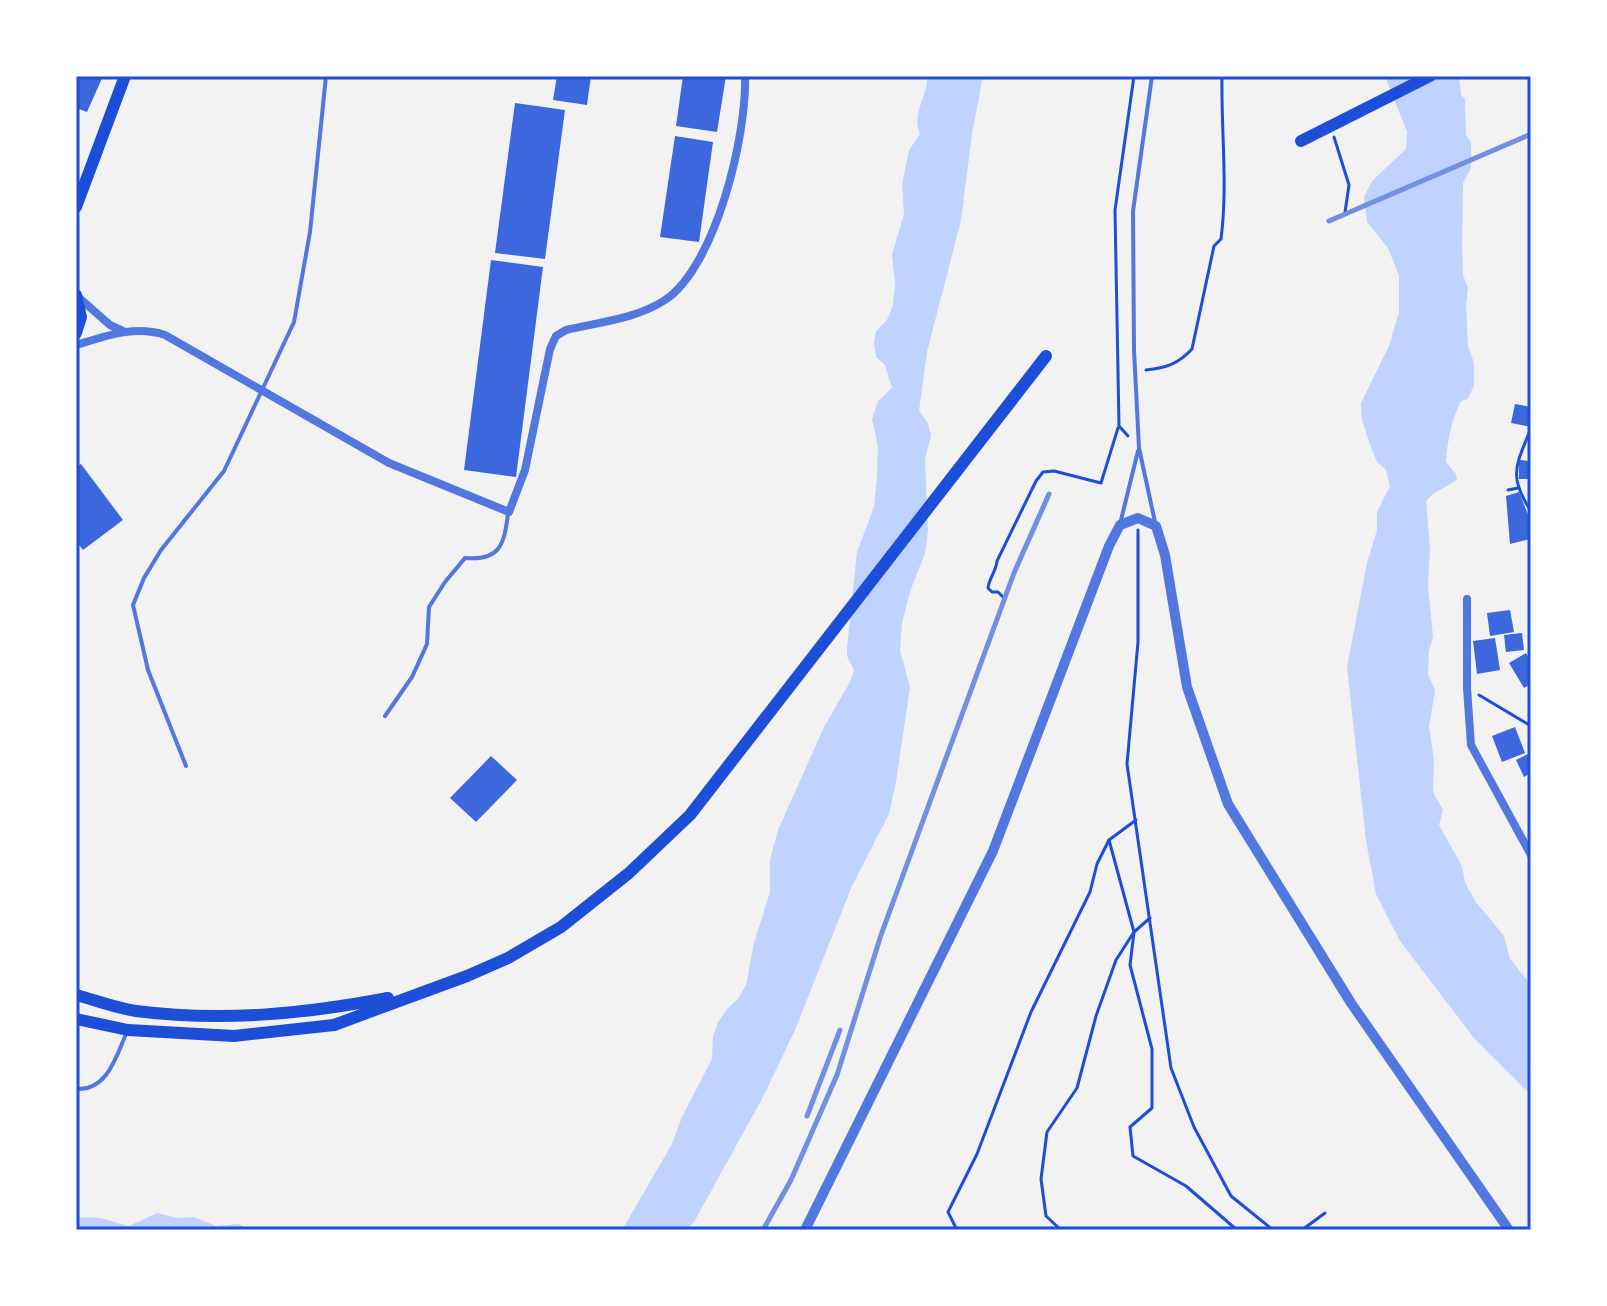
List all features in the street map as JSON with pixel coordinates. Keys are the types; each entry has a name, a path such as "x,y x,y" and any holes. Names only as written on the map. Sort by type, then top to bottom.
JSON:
{"main road":[{"path":"76,207 125,76"},
{"path":"1301,141 1430,76"},
{"path":"76,295 81,317 76,333"},
{"path":"76,1021 128,1030 234,1036 334,1025 508,958 561,927 629,873 690,815 1046,356"},
{"path":"76,995 134,1011 240,1017 321,1011 422,992"}],"street":[{"path":"76,345 124,331 165,335 389,463 509,512 525,470 550,349 556,336 566,330 641,313 666,299 684,284 707,247 741,142 745,76"},
{"path":"76,295 110,325 124,331"},
{"path":"805,1230 993,851 1109,546 1120,525 1138,518 1156,526 1165,555 1187,687 1228,804 1351,1003 1509,1230"},
{"path":"1467,599 1467,688 1471,745 1531,855"}],"lane":[{"path":"186,766 148,670 133,605 144,578 161,550 224,471 294,322 310,232 326,76"},
{"path":"1152,76 1133,211 1139,448 1156,526"},
{"path":"1120,525 1139,448"},
{"path":"385,716 412,677 427,644 429,607 465,558 483,559 501,546 509,512"},
{"path":"76,1089 83,1090 107,1077 128,1030"}],"path":[{"path":"1004,598 988,588 989,582 995,575 997,561 1036,481 1043,472 1054,471 1101,483 1119,426 1115,210 1134,76"},
{"path":"1117,372 1164,368 1181,361 1192,349 1214,246 1221,239 1224,212 1222,76"},
{"path":"1331,125 1349,185 1345,212"},
{"path":"1119,426 1139,448"},
{"path":"1531,428 1516,467 1518,488 1531,511"},
{"path":"1508,490 1518,488"},
{"path":"1138,518 1138,642 1127,764 1171,1068 1194,1127 1231,1196 1273,1230"},
{"path":"1467,688 1531,726"},
{"path":"957,1230 948,1212 977,1154 1031,1012 1090,892 1097,864 1109,840 1136,820"},
{"path":"1109,840 1134,932 1130,965 1152,1049 1152,1108 1130,1127 1133,1156 1186,1186 1237,1230"},
{"path":"1061,1230 1046,1216 1041,1179 1047,1132 1077,1088 1096,1016 1116,960 1134,932 1150,918"},
{"path":"1302,1230 1325,1213"}],"water":[{"path":"927,76 983,76 961,220 927,352 919,411 928,423 931,435 925,459 928,531 925,553 902,622 900,651 910,687 889,814 852,886 795,1030 763,1097 694,1222 686,1230 622,1230 672,1144 682,1117 712,1059 713,1037 718,1022 746,985 754,943 770,892 770,860 778,830 824,727 854,670 847,656 847,648 857,552 874,507 877,477 878,446 872,419 878,401 892,388 885,365 876,357 874,342 876,331 887,320 893,305 895,283 892,255 904,214 902,185 909,150 920,134 917,119"},
{"path":"1385,76 1459,76 1461,95 1465,99 1471,168 1463,183 1462,248 1463,275 1468,288 1468,346 1474,363 1474,385 1468,399 1461,401 1449,438 1446,462 1457,480 1426,501 1433,637 1428,674 1435,690 1429,727 1434,760 1433,792 1443,810 1439,825 1462,866 1465,882 1475,901 1504,936 1510,959 1531,985 1531,1095 1474,1038 1400,941 1376,894 1366,841 1347,667 1367,563 1377,530 1377,512 1390,486 1386,470 1377,462 1370,445 1362,420 1361,403 1389,346 1399,312 1399,276 1388,248 1367,222 1364,197 1372,181 1406,149 1407,132"},
{"path":"157,1213 177,1218 194,1217 216,1226 239,1224 251,1230 76,1230 76,1217 100,1218 129,1226"}],"building":[{"path":"76,76 103,76 87,112 76,108"},
{"path":"557,76 591,76 587,105 553,100"},
{"path":"683,76 726,76 717,132 676,126"},
{"path":"515,103 565,110 545,259 495,253"},
{"path":"675,136 713,142 699,242 660,237"},
{"path":"491,260 543,267 516,477 464,470"},
{"path":"1515,404 1531,407 1531,427 1511,423"},
{"path":"1519,460 1531,461 1531,479 1519,479"},
{"path":"81,464 123,520 83,550 76,541 76,467"},
{"path":"1519,492 1531,522 1531,535 1530,539 1510,544 1506,496"},
{"path":"1510,610 1514,632 1490,636 1487,613"},
{"path":"1522,633 1524,650 1506,652 1504,635"},
{"path":"1495,638 1500,670 1477,674 1473,641"},
{"path":"1526,653 1531,662 1531,684 1524,688 1509,663"},
{"path":"1515,727 1525,753 1502,762 1492,736"},
{"path":"1528,754 1531,773 1524,777 1516,760"},
{"path":"491,756 517,780 476,822 450,798"}],"railway":[{"path":"1329,221 1531,134"},
{"path":"763,1230 791,1180 837,1075 881,935 1014,573 1049,494"},
{"path":"807,1116 840,1030"}]}
